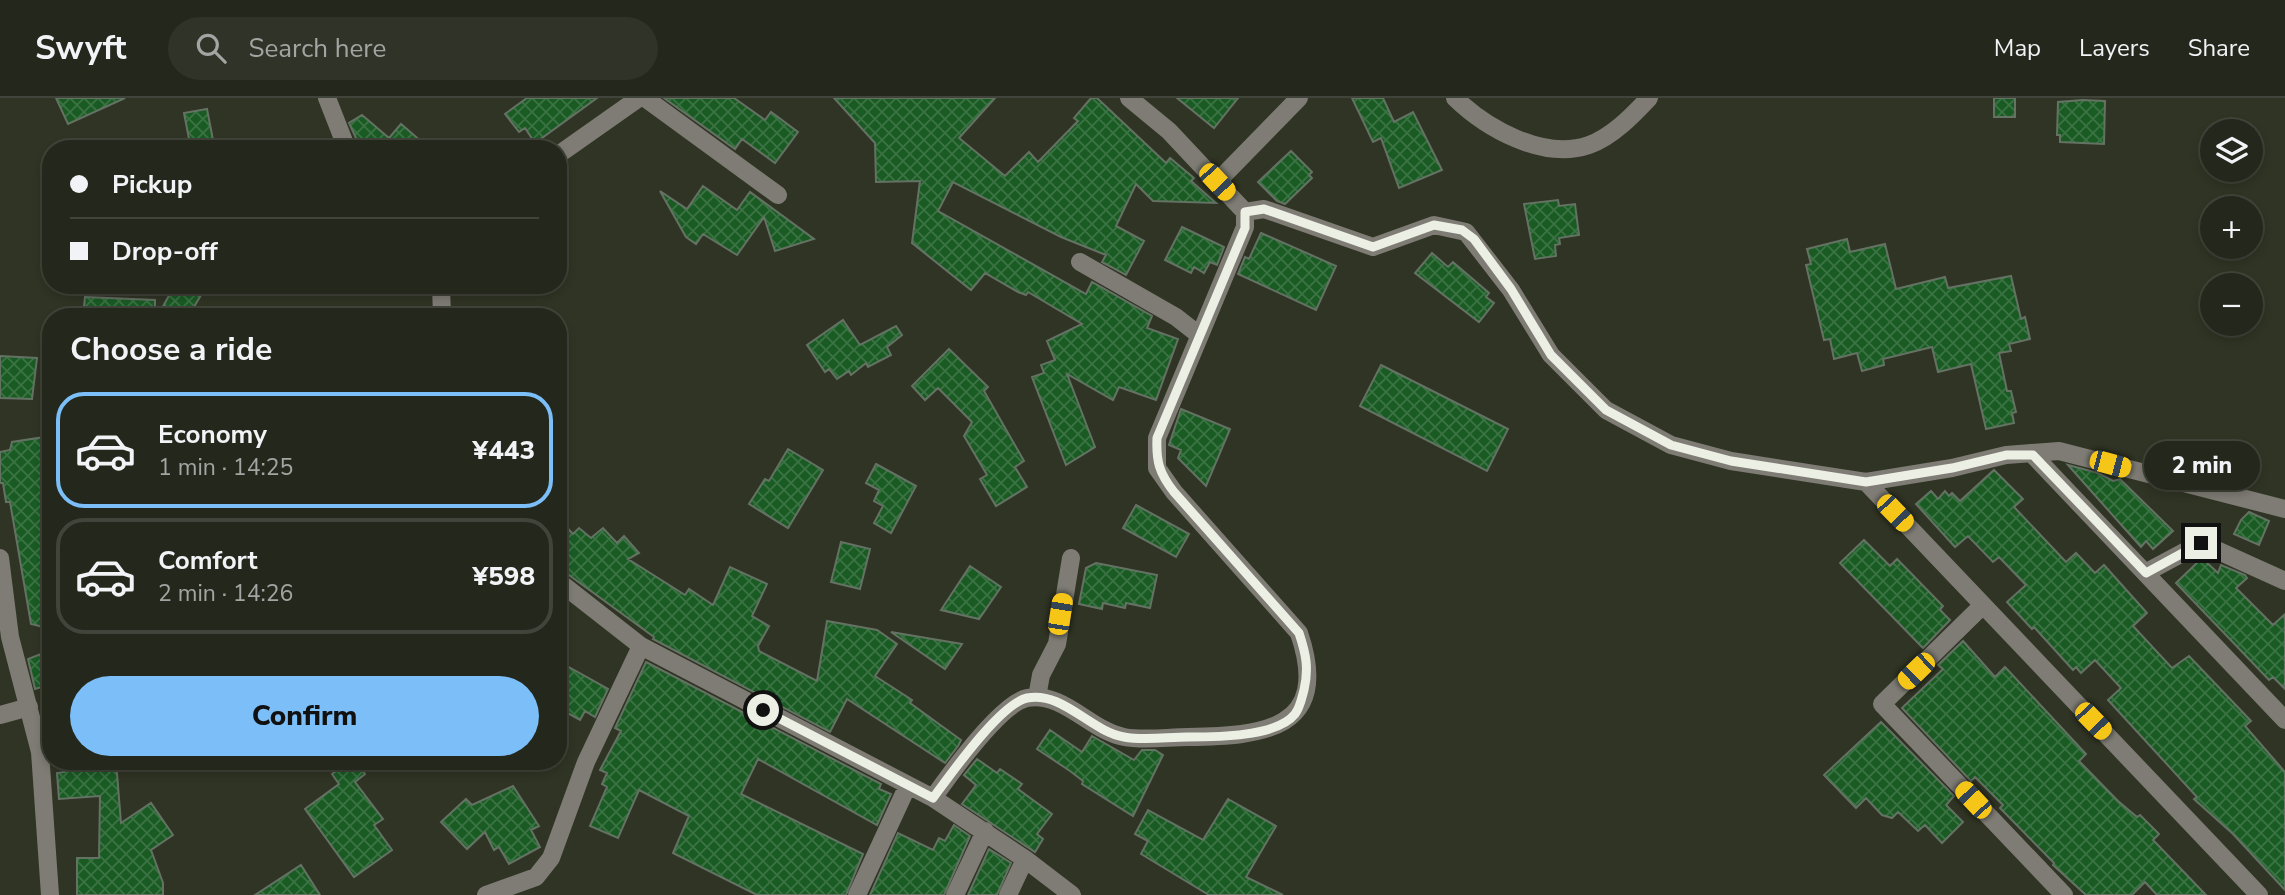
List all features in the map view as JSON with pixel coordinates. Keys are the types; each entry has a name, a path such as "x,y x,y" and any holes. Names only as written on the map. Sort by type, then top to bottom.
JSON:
{"street":[{"path":"327,98 343,140"},
{"path":"567,149 639,98"},
{"path":"645,98 778,195"},
{"path":"933,798 962,758 1023,699 1037,697 1071,709 1104,730 1124,737 1205,737 1267,730 1284,723 1296,713 1308,675 1308,658 1299,633 1174,492 1157,468 1157,438 1245,228 1245,212 1169,131 1129,98"},
{"path":"1217,182 1299,98"},
{"path":"1455,98 1473,116 1510,137 1550,148 1588,146 1629,120 1648,98"},
{"path":"1245,212 1264,209 1373,247 1434,225 1462,230 1474,239 1511,289 1551,355 1606,410 1629,425 1671,445 1731,461 1866,482 1952,468 2006,455 2059,451 2285,509"},
{"path":"1080,262 1176,317 1199,335"},
{"path":"2033,455 2285,720"},
{"path":"1866,482 2259,895"},
{"path":"2146,573 2201,543 2285,581"},
{"path":"0,558 10,637 40,752 50,895"},
{"path":"1037,697 1041,675 1056,644 1071,558"},
{"path":"567,588 641,646 933,798 1025,859 1066,893"},
{"path":"1983,605 1882,704 2064,895"},
{"path":"486,895 536,877 551,858 586,762 641,646"},
{"path":"0,715 29,707"},
{"path":"857,895 908,785"},
{"path":"955,895 985,831"},
{"path":"1008,895 1025,859"}],"building":[{"path":"56,98 125,98 68,124"},
{"path":"527,98 597,98 539,140 533,140 525,128 519,132 505,114"},
{"path":"664,98 734,98 765,120 771,112 798,132 775,163 742,139 735,149"},
{"path":"834,98 995,98 959,138 1005,176 1029,152 1038,162 1078,121 1074,118 1091,98 1097,98 1166,163 1170,158 1194,178 1191,181 1216,203 1153,201 1136,184 1116,226 1144,241 1126,275 1102,262 1106,255 1061,237 953,182 938,211 1086,294 1092,282 1152,316 1147,328 1178,339 1156,400 1119,387 1113,400 1067,374 1095,447 1066,465 1032,377 1044,373 1041,365 1055,360 1047,341 1082,324 1028,292 1026,295 1018,292 985,273 971,290 912,243 920,181 876,182 875,143"},
{"path":"1177,98 1238,98 1214,128"},
{"path":"1352,98 1383,98 1394,122 1413,112 1442,170 1399,188 1381,138 1373,142"},
{"path":"1994,98 2015,98 2015,117 1994,117"},
{"path":"2105,101 2104,144 2060,142 2060,135 2057,135 2058,102"},
{"path":"207,109 213,140 189,140 184,113"},
{"path":"362,115 389,138 401,124 420,140 357,140 349,123"},
{"path":"1291,151 1312,172 1309,175 1312,178 1285,204 1277,201 1258,182"},
{"path":"703,186 737,210 750,192 814,239 775,251 764,217 737,255 703,234 696,244 686,237 660,191 687,209"},
{"path":"1558,200 1559,206 1575,204 1579,235 1559,238 1560,244 1555,245 1556,256 1535,259 1524,204"},
{"path":"1182,227 1224,247 1217,265 1210,262 1204,273 1194,267 1191,273 1165,260"},
{"path":"1261,233 1336,266 1316,310 1238,274 1245,257 1249,259"},
{"path":"1847,239 1850,252 1885,244 1896,289 1945,277 1948,288 2011,276 2021,319 2025,317 2030,339 2009,344 2011,351 1999,353 2007,391 2011,391 2016,412 2012,413 2014,423 1986,429 1971,364 1938,372 1932,347 1883,359 1884,365 1862,371 1857,353 1834,359 1830,339 1824,340 1806,265 1811,264 1807,249"},
{"path":"1432,253 1448,267 1453,262 1489,293 1486,297 1494,303 1479,322 1415,273"},
{"path":"170,294 202,294 193,308 162,308"},
{"path":"85,297 155,300 155,308 84,308"},
{"path":"843,320 860,345 896,326 902,335 887,347 891,355 868,367 866,363 851,375 849,371 837,379 829,369 825,372 807,345"},
{"path":"949,349 988,387 984,391 1024,461 1015,467 1027,487 996,506 980,479 987,475 964,436 972,422 938,388 925,400 912,386"},
{"path":"0,356 37,358 32,399 0,398"},
{"path":"1381,365 1508,429 1487,471 1360,406"},
{"path":"1181,409 1230,429 1206,486 1178,458 1181,450 1169,445"},
{"path":"42,437 42,627 31,624 10,502 6,502 3,483 0,483 0,452 10,450 12,442"},
{"path":"788,449 823,470 788,528 749,504 765,479 769,481"},
{"path":"876,464 916,486 891,533 874,523 883,506 874,501 879,490 866,483"},
{"path":"2068,465 2098,473 2113,481 2120,479 2173,531 2153,549 2146,541 2141,547"},
{"path":"1994,470 2023,499 2014,507 2066,562 2076,553 2095,573 2104,565 2147,613 2133,626 2172,668 2189,656 2251,721 2245,726 2285,772 2285,890 2233,834 2194,799 2197,797 2108,700 2121,688 2095,660 2081,673 2076,667 2073,670 2007,602 2026,585 1999,557 1993,562 1968,536 1955,547 1916,504 1931,491 1938,499 1945,491 1949,496 1952,493 1960,501"},
{"path":"1136,505 1189,534 1176,557 1123,528"},
{"path":"2249,512 2269,521 2259,545 2234,534 2241,520"},
{"path":"567,528 573,534 579,528 591,538 603,528 617,543 624,536 639,553 628,559 685,595 689,589 713,605 730,567 767,584 752,616 769,626 758,646 759,651 817,681 827,621 877,630 897,644 875,676 912,700 910,703 961,740 945,763 847,699 830,732 653,639 654,637 567,574"},
{"path":"1864,540 1890,566 1897,559 1943,606 1940,610 1950,620 1923,648 1840,563"},
{"path":"841,542 870,549 860,589 831,582"},
{"path":"2200,560 2204,560 2218,573 2221,565 2245,575 2247,578 2236,588 2273,625 2285,614 2285,689 2273,677 2269,680 2176,583"},
{"path":"1096,563 1157,575 1150,608 1126,603 1125,608 1103,603 1102,609 1079,604 1086,568"},
{"path":"970,566 1001,587 979,619 941,610"},
{"path":"891,632 962,644 945,669"},
{"path":"1963,641 1995,677 2005,667 2086,754 2079,761 2118,801 2137,817 2140,815 2159,834 2153,840 2206,895 2157,895 2145,882 2132,895 2086,895 2053,865 2000,808 2003,805 1975,777 1971,781 1902,708 1943,669 1938,665"},
{"path":"42,654 42,687 35,689 28,659"},
{"path":"646,662 881,784 879,789 891,794 877,825 758,759 741,794 863,854 846,895 757,895 673,853 689,816 639,790 618,838 590,826 607,787 602,784 607,773 600,770 621,731 615,728"},
{"path":"567,666 608,689 595,717 585,711 580,720 567,713"},
{"path":"1881,722 1954,796 1946,805 1963,822 1942,843 1925,825 1918,831 1898,812 1892,818 1882,815 1866,798 1856,808 1824,775"},
{"path":"1050,730 1082,752 1092,736 1134,760 1142,750 1155,750 1163,755 1133,816 1082,784 1083,781 1037,749"},
{"path":"977,759 997,773 1000,769 1022,784 1018,789 1052,814 1037,834 1043,839 1035,852 962,804 976,785 964,775"},
{"path":"117,770 121,823 151,803 173,835 151,850 163,883 163,895 77,895 77,858 99,858 100,796 59,799 57,773"},
{"path":"338,770 362,770 365,774 355,782 383,819 374,825 392,850 354,877 305,809 339,784 332,774"},
{"path":"513,786 539,826 531,830 540,847 509,864 499,847 494,850 485,832 467,849 441,822 466,799 472,805"},
{"path":"1228,799 1276,826 1246,877 1283,895 1209,895 1141,854 1148,841 1135,834 1148,810 1203,840"},
{"path":"954,825 970,836 944,895 870,895 898,833 933,850 939,838 945,841"},
{"path":"989,849 1011,863 997,895 968,895"},
{"path":"301,865 320,895 255,895"}],"route":[{"path":"763,710 933,798 962,758 995,723 1023,699 1037,697 1055,702 1104,730 1124,737 1205,737 1267,730 1284,723 1296,713 1308,675 1308,658 1299,633 1164,480 1157,468 1156,457 1157,438 1245,228 1245,212 1264,209 1373,247 1434,225 1462,230 1474,239 1511,289 1551,355 1606,410 1653,438 1671,445 1731,461 1836,480 1866,482 1952,468 2006,455 2033,455 2146,573 2201,543"}]}
